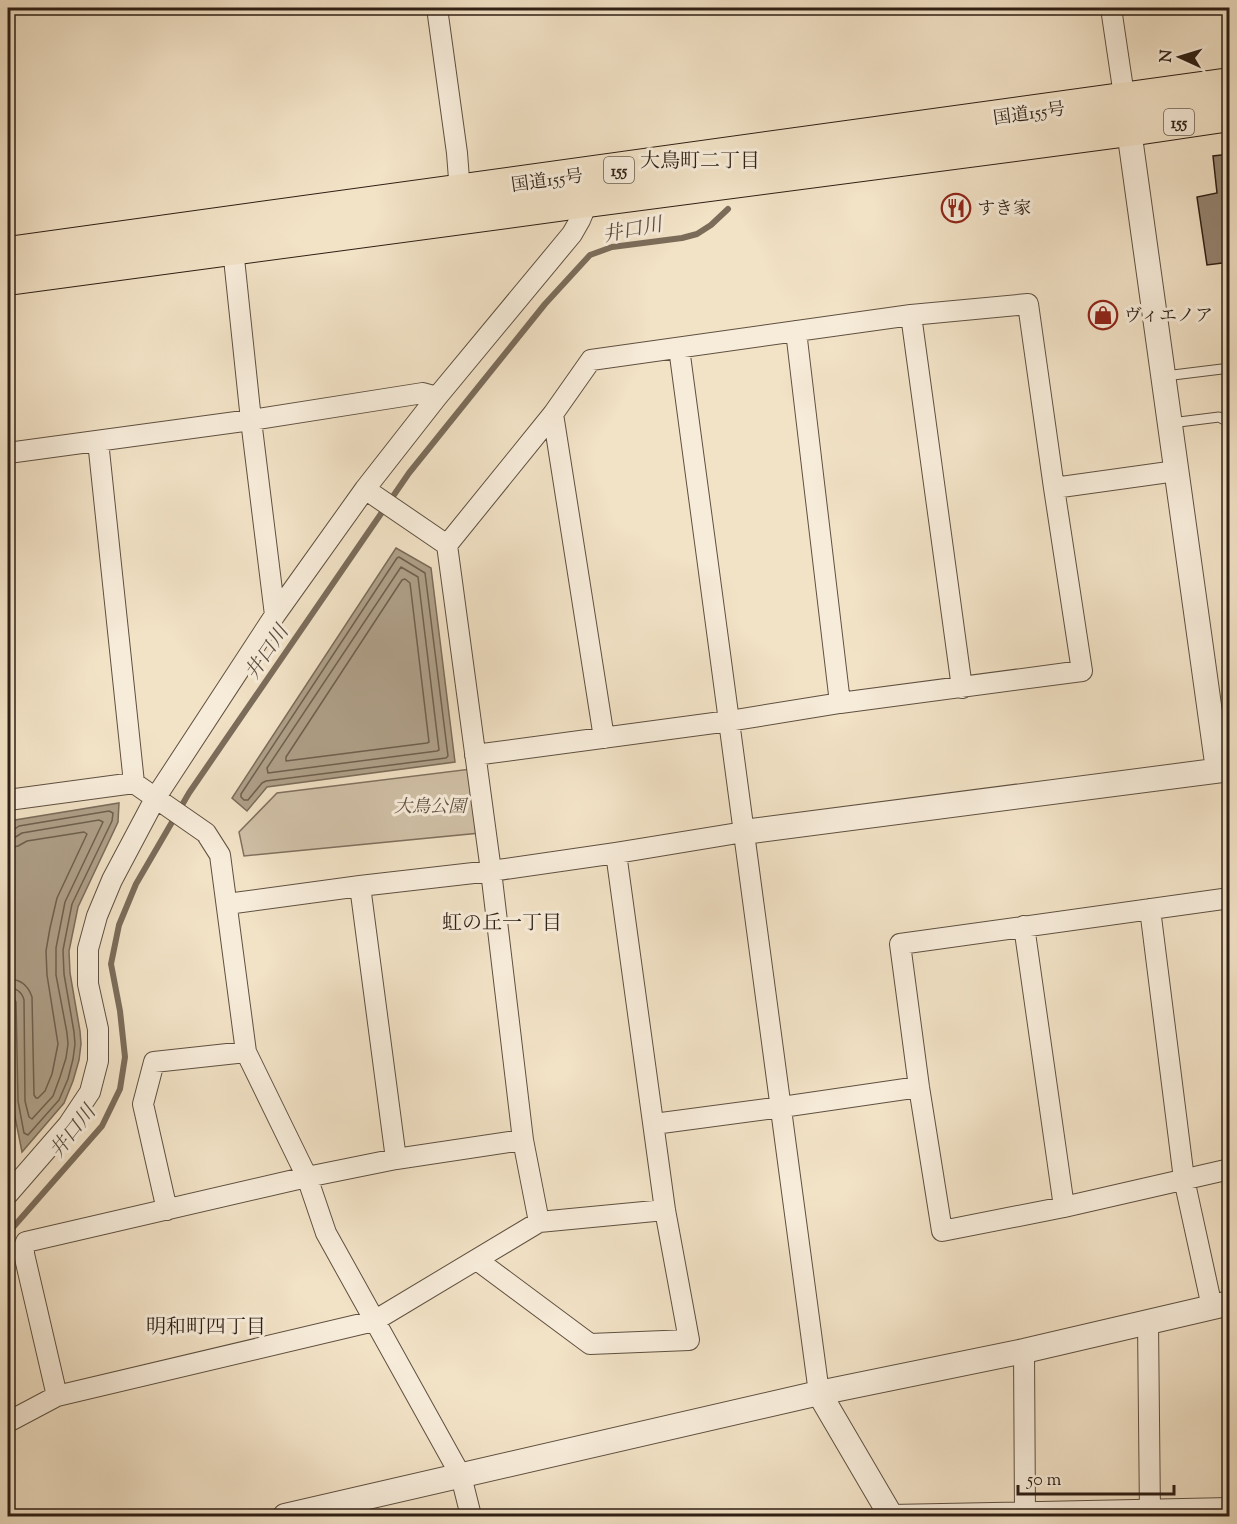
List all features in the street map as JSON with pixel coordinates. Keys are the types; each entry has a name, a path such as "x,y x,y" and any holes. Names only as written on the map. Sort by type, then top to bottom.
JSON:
{"highway":[{"name":"国道155号","path":"8,279 588,201 1127,115 1230,84"},
{"name":"国道155号","path":"8,253 460,192 1127,115 1230,115"}],"street":[{"path":"437,8 457,153 460,192"},
{"path":"227,904 491,871 744,832 1224,770 1176,471 1111,8"},
{"path":"8,1188 69,1125 90,1092 98,1061 98,1029 88,984 88,949 97,915 112,880 156,797 275,615 365,489 437,397 572,234 588,201"},
{"path":"233,249 275,615"},
{"path":"475,755 729,721 840,703 1082,672 1028,304 912,315 591,360 554,414 447,546 475,755 491,871 523,1140 539,1222"},
{"path":"912,315 962,688"},
{"path":"796,331 840,703"},
{"path":"679,348 819,1393 890,1516 1150,1513 1230,1508"},
{"path":"8,453 251,420 423,393 437,397"},
{"path":"554,414 604,738"},
{"path":"98,441 134,783"},
{"path":"1054,488 1176,471"},
{"path":"365,489 447,546"},
{"path":"8,800 134,783 206,833 220,855 246,1052 307,1177 326,1233 461,1476 471,1516"},
{"path":"477,1260 590,1344 689,1340 665,1210 616,853"},
{"path":"360,886 396,1159"},
{"path":"1230,898 900,944 942,1231 1064,1207 1230,1169"},
{"path":"285,1516 819,1393 1024,1351 1221,1305 1184,1179 1150,909"},
{"path":"1024,926 1064,1207"},
{"path":"167,1210 143,1104 154,1062 246,1052"},
{"path":"654,1124 919,1086"},
{"path":"57,1396 24,1254 26,1242 307,1177 396,1159 523,1140"},
{"path":"8,1422 57,1396 374,1321 539,1222 665,1210"},
{"path":"1148,1322 1150,1513"},
{"path":"1024,1351 1025,1514"}],"lane":[{"path":"1162,376 1230,368"},
{"path":"1169,423 1219,417 1230,423"}],"green space":[{"name":"大鳥公園","path":"471,769 480,833 244,856 239,832 277,793"}],"water":[{"path":"396,548 431,568 455,762 267,787 247,811 232,798"},
{"path":"119,803 118,822 78,907 69,951 70,973 80,1031 79,1060 64,1103 22,1152 12,1102 8,827 15,820"}],"building":[{"path":"1230,154 1230,262 1207,265 1197,197 1217,193 1213,156"}],"waterway":[{"name":"井口川","path":"8,1233 102,1126 120,1089 125,1057 120,1011 111,964 119,925 136,884 189,793 409,473 545,304 590,255 612,247 697,234 728,209"}],"place":[{"name":"すき家","path":"956,208"},
{"name":"ヴィエノア","path":"1103,315"}],"district":[{"name":"大鳥町二丁目","path":"700,160"},
{"name":"虹の丘一丁目","path":"502,922"},
{"name":"明和町四丁目","path":"206,1326"}]}
